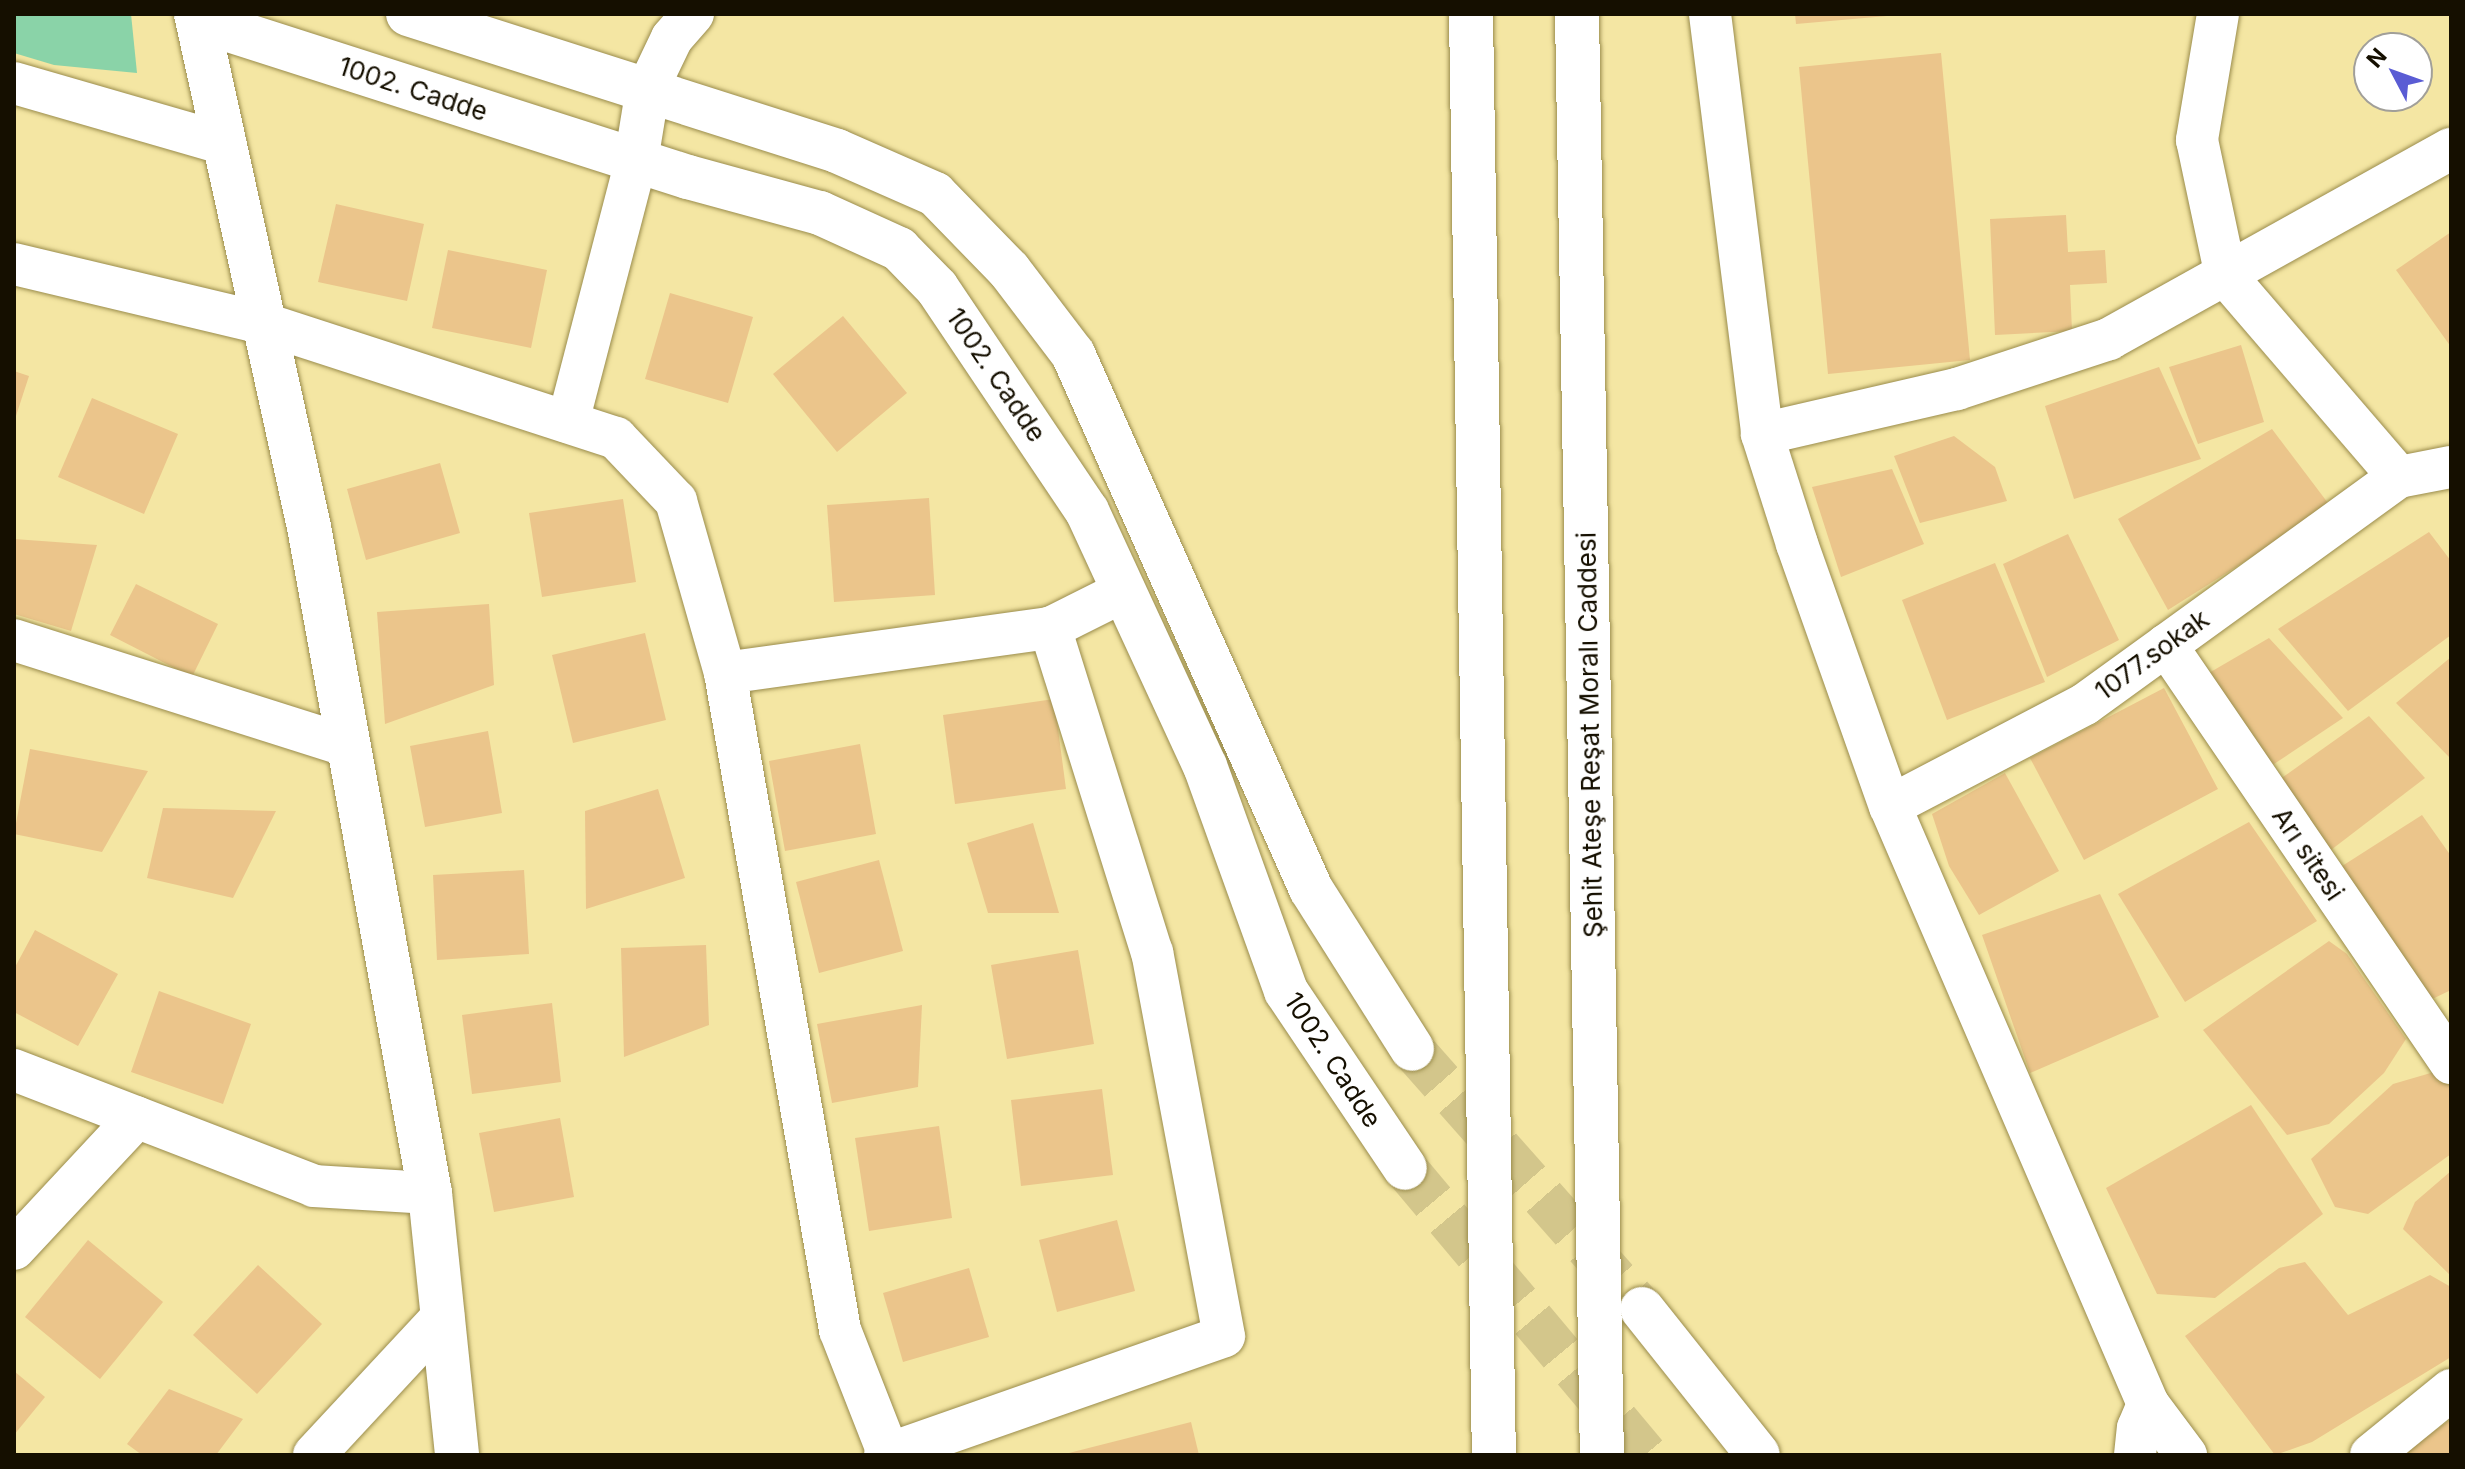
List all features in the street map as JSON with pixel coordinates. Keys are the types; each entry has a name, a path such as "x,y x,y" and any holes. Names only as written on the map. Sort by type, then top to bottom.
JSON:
{"main road":[{"path":"408,14 648,88 837,151 935,194 1009,270 1073,354 1311,889 1412,1049"},
{"path":"1471,14 1494,1455"},
{"name":"Şehit Ateşe Reşat Moralı Caddesi","path":"1577,14 1602,1455"},
{"path":"197,17 265,324 349,746 430,1193 457,1455"},
{"name":"1002. Cadde","path":"197,17 636,161 820,213 899,249 937,288 1087,511 1205,766 1286,991 1405,1168"},
{"path":"636,161 648,88"},
{"path":"1124,591 1170,571"},
{"path":"1642,1309 1758,1455"}],"street":[{"path":"648,88 672,38 693,14"},
{"path":"1710,14 1762,434 1890,806 2148,1404 2186,1455"},
{"path":"2218,14 2197,140 2226,276 2399,477 2451,467"},
{"path":"14,83 225,144"},
{"path":"1762,434 1957,389 2109,339 2451,149"},
{"path":"568,422 636,161"},
{"path":"14,264 265,324 616,438 676,501 725,673 840,1330 888,1454 1224,1336 1152,953 1050,628"},
{"name":"1077.sokak","path":"1890,806 2085,704 2399,477"},
{"path":"725,673 1050,628 1124,591"},
{"path":"14,640 349,746"},
{"name":"Arı sitesi","path":"2166,645 2451,1063"},
{"path":"14,1070 314,1186 430,1193"},
{"path":"14,1249 137,1117"},
{"path":"314,1455 443,1316"},
{"path":"2371,1455 2451,1390"},
{"path":"2135,1455 2138,1428 2148,1404"}],"green space":[{"path":"14,14 131,14 137,73 54,65 14,53"}],"building":[{"path":"1795,14 1887,14 1887,16 1796,24"},
{"path":"1941,53 1970,360 1828,374 1799,67"},
{"path":"336,204 424,224 407,301 318,282"},
{"path":"2066,215 2068,252 2105,250 2107,283 2070,285 2072,331 1995,335 1990,219"},
{"path":"2451,232 2451,347 2396,270"},
{"path":"448,250 547,270 531,348 432,328"},
{"path":"670,293 753,317 728,403 645,379"},
{"path":"843,316 907,393 837,452 773,374"},
{"path":"2241,345 2264,422 2198,444 2169,367"},
{"path":"2159,367 2201,459 2074,499 2045,406"},
{"path":"14,371 29,376 15,419 14,419"},
{"path":"92,398 178,434 144,514 58,477"},
{"path":"2272,429 2331,507 2168,610 2118,519"},
{"path":"1954,436 1995,467 2007,501 1920,523 1894,456"},
{"path":"440,463 460,533 366,560 347,489"},
{"path":"1892,469 1924,544 1841,577 1812,487"},
{"path":"929,498 935,595 834,602 827,505"},
{"path":"623,499 636,582 542,597 529,513"},
{"path":"2429,532 2451,561 2451,635 2348,711 2278,629"},
{"path":"2068,534 2119,640 2047,677 2003,564"},
{"path":"14,539 97,545 71,631 14,614"},
{"path":"1995,563 2045,682 1947,720 1902,600"},
{"path":"136,584 218,624 192,677 110,635"},
{"path":"489,604 494,685 385,724 377,612"},
{"path":"645,633 666,720 573,743 552,655"},
{"path":"2269,638 2343,718 2268,768 2202,677"},
{"path":"2451,657 2451,759 2396,703"},
{"path":"2164,688 2218,789 2084,860 2030,758"},
{"path":"1054,699 1066,789 955,804 943,715"},
{"path":"2369,716 2425,778 2327,853 2276,782"},
{"path":"488,731 502,813 425,827 410,746"},
{"path":"860,744 876,834 785,851 769,761"},
{"path":"30,749 148,771 102,852 14,834"},
{"path":"2005,773 2059,871 1979,915 1949,866 1932,814"},
{"path":"658,789 685,878 586,909 585,811"},
{"path":"163,808 276,811 233,898 147,878"},
{"path":"2422,815 2451,856 2451,990 2424,1003 2339,868"},
{"path":"2249,822 2317,921 2185,1002 2118,894"},
{"path":"1033,823 1059,913 988,913 967,843"},
{"path":"879,860 903,951 819,973 796,882"},
{"path":"524,870 529,954 437,960 433,875"},
{"path":"2100,894 2159,1017 2030,1073 1982,935"},
{"path":"35,930 118,974 78,1046 14,1012 14,969"},
{"path":"2329,941 2347,954 2406,1039 2384,1073 2329,1124 2287,1135 2203,1030"},
{"path":"706,945 709,1025 624,1057 621,948"},
{"path":"1078,950 1094,1044 1007,1059 991,965"},
{"path":"159,991 251,1024 223,1104 131,1072"},
{"path":"552,1003 561,1082 472,1094 462,1015"},
{"path":"922,1005 918,1087 832,1103 817,1024"},
{"path":"2441,1070 2451,1089 2451,1154 2368,1214 2335,1207 2311,1159 2393,1084"},
{"path":"1102,1089 1113,1175 1021,1186 1011,1100"},
{"path":"2251,1105 2323,1214 2215,1298 2157,1294 2106,1188"},
{"path":"560,1118 574,1197 494,1212 479,1133"},
{"path":"939,1126 952,1218 869,1231 855,1138"},
{"path":"2451,1171 2451,1276 2403,1229 2415,1202"},
{"path":"1117,1220 1135,1291 1057,1312 1039,1240"},
{"path":"88,1240 163,1302 100,1379 25,1317"},
{"path":"2305,1262 2348,1315 2430,1275 2451,1287 2451,1357 2312,1442 2275,1455 2185,1336 2279,1268"},
{"path":"258,1265 322,1324 257,1394 193,1335"},
{"path":"969,1268 989,1337 903,1362 883,1293"},
{"path":"14,1371 45,1397 14,1435"},
{"path":"169,1389 243,1419 216,1455 142,1455 127,1444"},
{"path":"2451,1419 2451,1455 2400,1455"},
{"path":"1191,1422 1199,1455 1065,1455 1065,1454"}],"tunnel":[{"path":"1412,1049 1642,1309"},
{"path":"1405,1168 1646,1455"}]}
